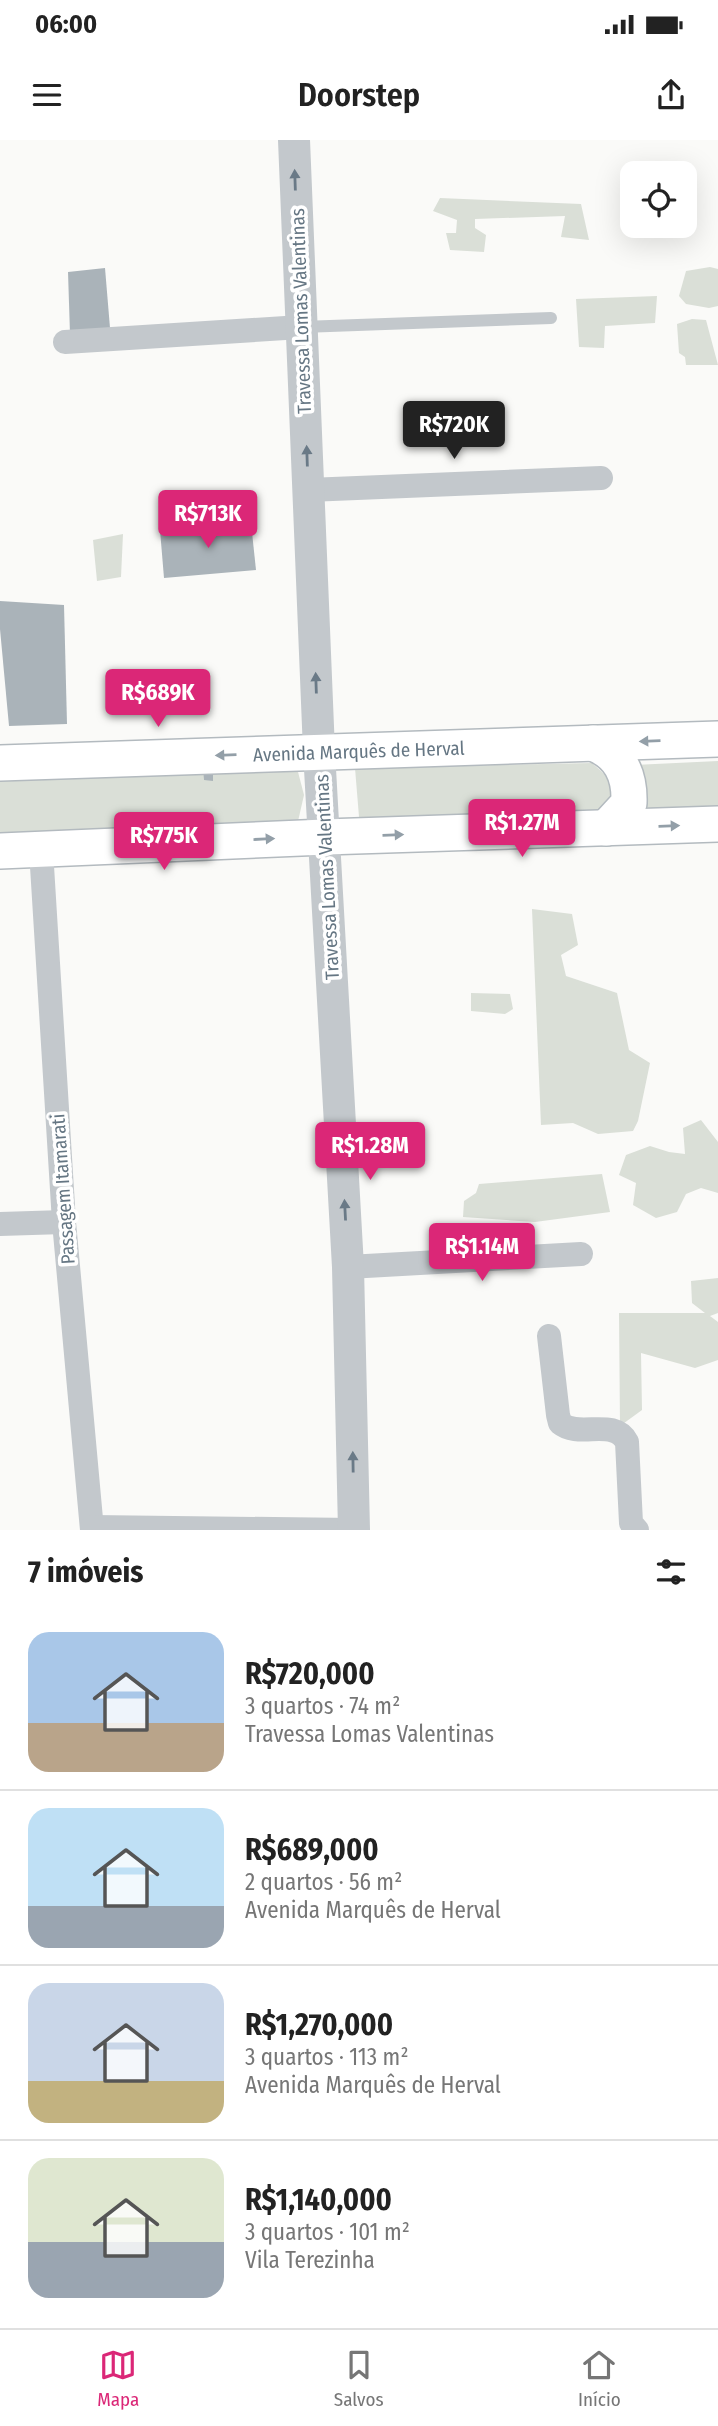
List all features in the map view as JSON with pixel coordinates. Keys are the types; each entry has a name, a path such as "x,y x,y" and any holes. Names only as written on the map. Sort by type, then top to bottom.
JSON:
{"main road":[{"name":"Avenida Marquês de Herval","path":"0,763 718,739"},
{"path":"593,743 620,762 630,788 629,803 606,828"},
{"path":"0,851 718,824"}],"street":[{"name":"Travessa Lomas Valentinas","path":"294,140 319,751 348,1267 354,1530"},
{"path":"65,342 301,327"},
{"path":"308,490 601,478"},
{"name":"Passagem Itamarati","path":"41,850 64,1222 92,1529 354,1530"},
{"path":"0,1224 64,1222"},
{"path":"348,1267 581,1254"},
{"path":"549,1336 561,1423 571,1429 614,1430 624,1436 627,1442 631,1523 637,1530"}],"lane":[{"path":"301,327 551,318"}],"shaded area":[{"path":"440,198 581,204 589,240 561,237 565,216 475,219 475,228 486,235 484,252 450,250 446,233 456,233 457,220 433,211"},
{"path":"710,267 718,269 718,306 709,308 686,304 679,296 686,271"},
{"path":"657,296 655,323 605,326 604,348 579,347 576,299"},
{"path":"692,319 706,320 718,365 686,365 685,357 679,353 677,324"},
{"path":"123,534 121,577 97,581 93,540"},
{"path":"718,761 718,814 634,818 634,765"},
{"path":"592,763 610,779 616,792 604,815 360,829 355,768"},
{"path":"297,768 304,795 296,830 0,840 0,781"},
{"path":"532,909 572,914 578,945 561,955 566,976 617,993 629,1050 650,1063 638,1121 633,1131 598,1134 573,1123 541,1125"},
{"path":"471,993 510,994 513,1009 505,1014 471,1011"},
{"path":"701,1120 718,1142 718,1193 701,1188 686,1194 677,1212 656,1218 633,1205 636,1183 619,1175 626,1155 650,1146 685,1154 683,1128"},
{"path":"602,1174 610,1212 535,1222 463,1217 464,1201 476,1193 479,1184"},
{"path":"718,1278 718,1313 710,1316 718,1322 718,1360 695,1368 641,1353 642,1410 620,1426 619,1313 705,1313 692,1303 691,1281"}],"building":[{"path":"105,268 110,328 70,334 68,272"},
{"path":"251,523 256,570 164,578 160,530"},
{"path":"0,601 64,605 67,724 9,726"},
{"path":"203,767 213,768 213,781 204,780"}]}
